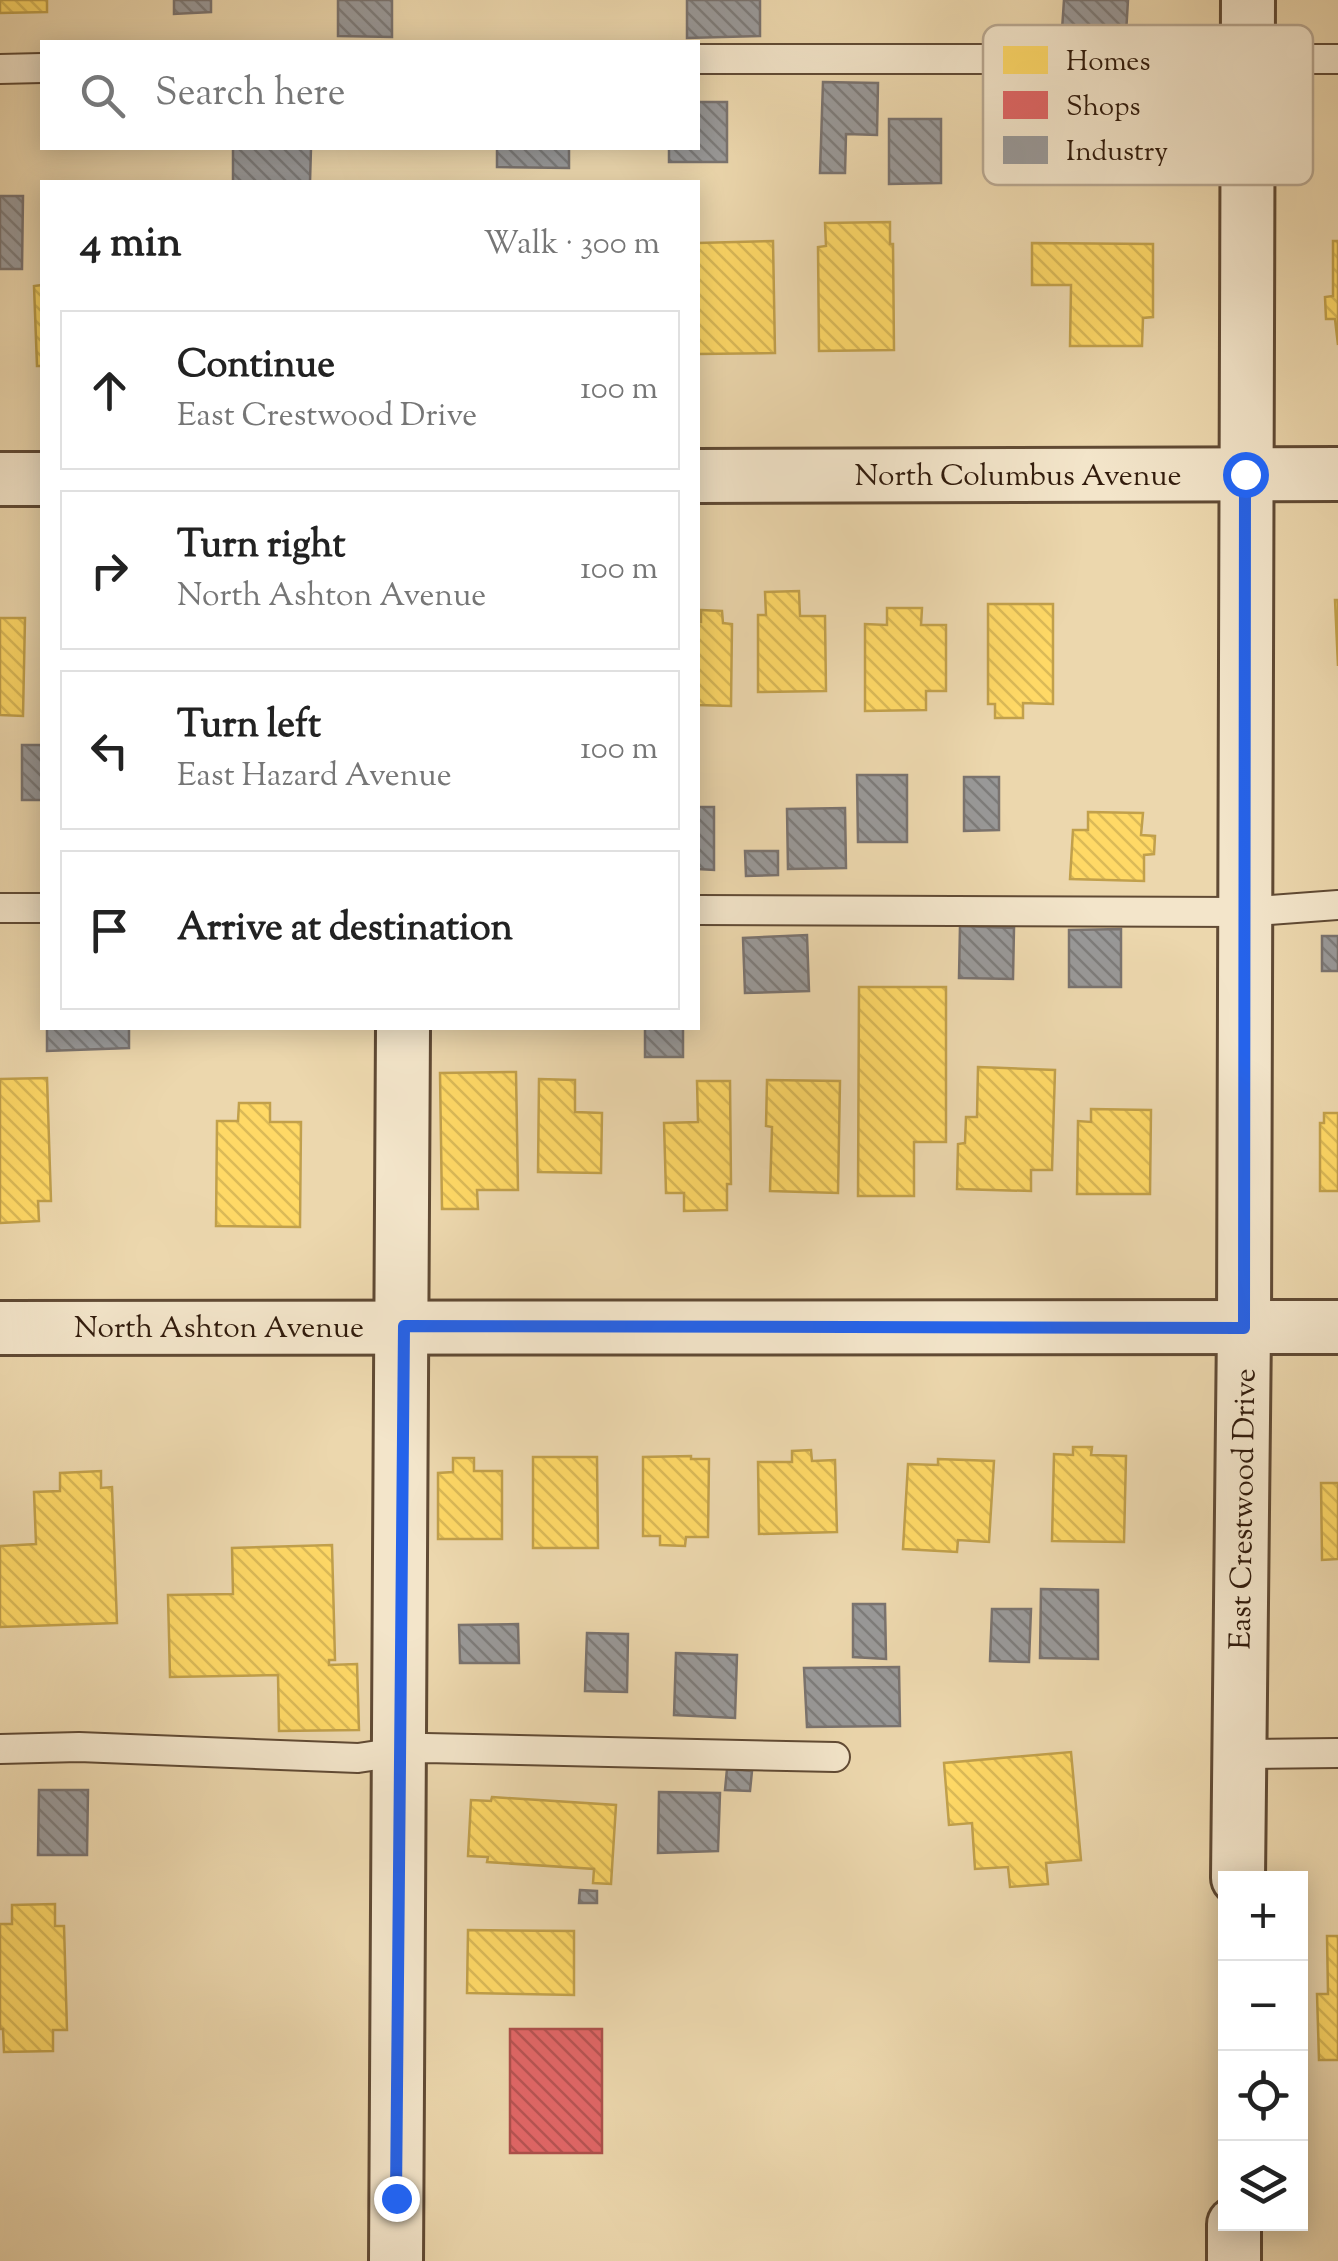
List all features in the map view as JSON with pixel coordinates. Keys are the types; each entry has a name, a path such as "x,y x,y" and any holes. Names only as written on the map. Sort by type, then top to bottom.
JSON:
{"street":[{"name":"East Crestwood Drive","path":"1238,1871 1244,1328 1247,185"},
{"name":"North Columbus Avenue","path":"700,476 1338,474"},
{"path":"0,479 40,479"},
{"path":"396,2261 403,1030"},
{"name":"North Ashton Avenue","path":"0,1328 1338,1327"},
{"path":"1234,2231 1234,2261"}],"lane":[{"path":"700,59 983,60"},
{"path":"1313,59 1338,59"},
{"path":"0,69 40,68"},
{"path":"700,910 1244,912 1338,905"},
{"path":"0,908 40,908"},
{"path":"0,1748 79,1746 358,1758 426,1748 836,1757"},
{"path":"1239,1754 1338,1754"}],"building: Homes":[{"path":"0,0 47,0 47,12 0,13"},
{"path":"890,222 894,350 819,351 818,247 826,246 825,223"},
{"path":"773,241 775,353 700,354 700,243"},
{"path":"1333,241 1338,241 1338,345 1335,319 1326,319 1325,297 1333,296"},
{"path":"1032,243 1153,244 1153,317 1143,318 1142,346 1070,346 1071,285 1032,285"},
{"path":"40,285 40,366 37,366 34,286"},
{"path":"799,591 800,616 825,616 826,691 758,692 758,615 766,615 765,592"},
{"path":"1335,600 1338,600 1338,666"},
{"path":"988,604 1053,604 1053,704 1023,703 1023,718 995,718 995,704 988,704"},
{"path":"887,608 922,608 921,625 946,625 946,691 926,691 926,710 865,711 865,624 887,625"},
{"path":"701,610 722,611 723,623 732,624 731,706 700,705"},
{"path":"0,618 25,618 23,716 0,715"},
{"path":"1088,812 1143,813 1141,835 1155,836 1154,854 1144,855 1144,881 1070,879 1073,830 1088,830"},
{"path":"859,987 946,987 946,1142 914,1142 914,1196 858,1196"},
{"path":"978,1067 1055,1070 1052,1170 1031,1170 1031,1191 957,1189 958,1144 965,1143 966,1117 977,1117"},
{"path":"516,1072 518,1190 477,1190 478,1209 442,1209 440,1073"},
{"path":"47,1078 51,1201 38,1201 39,1221 0,1223 0,1079"},
{"path":"539,1079 575,1080 575,1112 602,1113 601,1173 538,1172"},
{"path":"767,1080 840,1081 838,1193 770,1191 772,1127 766,1126"},
{"path":"697,1081 730,1081 731,1184 727,1184 727,1210 684,1211 684,1193 666,1193 664,1123 698,1122"},
{"path":"239,1103 270,1103 270,1122 301,1122 300,1227 216,1226 217,1121 238,1121"},
{"path":"1091,1109 1151,1110 1150,1194 1077,1194 1078,1121 1091,1122"},
{"path":"1324,1113 1338,1113 1338,1191 1320,1191 1320,1123 1324,1123"},
{"path":"1073,1447 1092,1447 1091,1455 1126,1456 1124,1542 1052,1541 1054,1454 1073,1455"},
{"path":"811,1450 812,1461 835,1460 837,1532 759,1534 758,1462 792,1462 792,1451"},
{"path":"533,1457 597,1457 598,1548 533,1548"},
{"path":"643,1457 709,1459 708,1537 686,1537 685,1546 660,1545 660,1536 643,1536"},
{"path":"453,1458 474,1458 474,1471 502,1471 502,1539 438,1539 438,1473 453,1472"},
{"path":"938,1459 994,1461 989,1542 958,1540 957,1552 903,1549 908,1464 938,1465"},
{"path":"101,1471 101,1488 112,1487 117,1623 0,1627 0,1546 36,1544 34,1492 60,1491 60,1473"},
{"path":"1321,1483 1338,1483 1338,1559 1322,1560"},
{"path":"332,1545 335,1660 329,1660 329,1665 357,1664 359,1730 279,1731 278,1675 170,1677 168,1595 233,1594 232,1548"},
{"path":"1071,1752 1081,1860 1046,1863 1048,1884 1010,1887 1008,1867 975,1869 972,1823 949,1825 944,1763"},
{"path":"492,1797 616,1805 611,1884 593,1883 594,1869 487,1862 488,1857 468,1856 471,1800 491,1801"},
{"path":"55,1904 55,1926 64,1926 67,2030 53,2030 53,2051 4,2052 0,2029 0,1924 12,1924 12,1905"},
{"path":"468,1930 574,1931 574,1995 467,1993"},
{"path":"1327,1936 1338,1936 1338,2060 1319,2060 1317,1994 1328,1994"}],"building: Shops":[{"path":"510,2029 602,2029 602,2153 510,2153"}],"building: Industry":[{"path":"174,0 211,0 211,12 174,14"},
{"path":"338,0 392,0 392,37 338,36"},
{"path":"687,0 760,0 760,36 687,38"},
{"path":"1064,0 1128,0 1127,25 1062,25"},
{"path":"823,82 878,83 877,135 846,134 845,173 820,173"},
{"path":"700,102 727,102 727,162 669,162 669,150 700,150"},
{"path":"889,119 941,119 941,183 889,184"},
{"path":"233,150 311,150 310,180 233,180"},
{"path":"497,150 569,150 569,168 497,167"},
{"path":"0,196 23,196 22,269 0,269"},
{"path":"22,745 40,745 40,800 22,800"},
{"path":"857,775 907,775 907,842 858,842"},
{"path":"964,777 999,777 999,830 964,831"},
{"path":"700,807 714,807 714,870 700,869"},
{"path":"845,808 846,868 788,869 787,809"},
{"path":"745,851 778,851 778,875 746,876"},
{"path":"960,926 1014,928 1013,979 959,978"},
{"path":"1121,929 1121,987 1069,987 1069,930"},
{"path":"807,935 809,991 745,993 743,938"},
{"path":"1322,936 1338,936 1338,971 1322,971"},
{"path":"47,1030 129,1030 129,1048 47,1051"},
{"path":"645,1030 683,1030 683,1057 645,1057"},
{"path":"1041,1589 1098,1590 1098,1659 1040,1658"},
{"path":"853,1604 885,1604 886,1659 853,1657"},
{"path":"992,1609 1031,1609 1029,1662 990,1661"},
{"path":"518,1624 519,1663 460,1663 459,1625"},
{"path":"587,1633 628,1634 627,1692 585,1691"},
{"path":"676,1653 737,1655 735,1718 674,1715"},
{"path":"899,1667 900,1726 807,1727 804,1668"},
{"path":"727,1769 752,1771 750,1791 725,1790"},
{"path":"39,1790 88,1790 87,1855 38,1855"},
{"path":"659,1792 720,1793 718,1851 658,1853"},
{"path":"580,1890 597,1891 597,1903 579,1903"}],"route":[{"path":"396,2198 404,1326 1244,1328 1245,474"}]}
